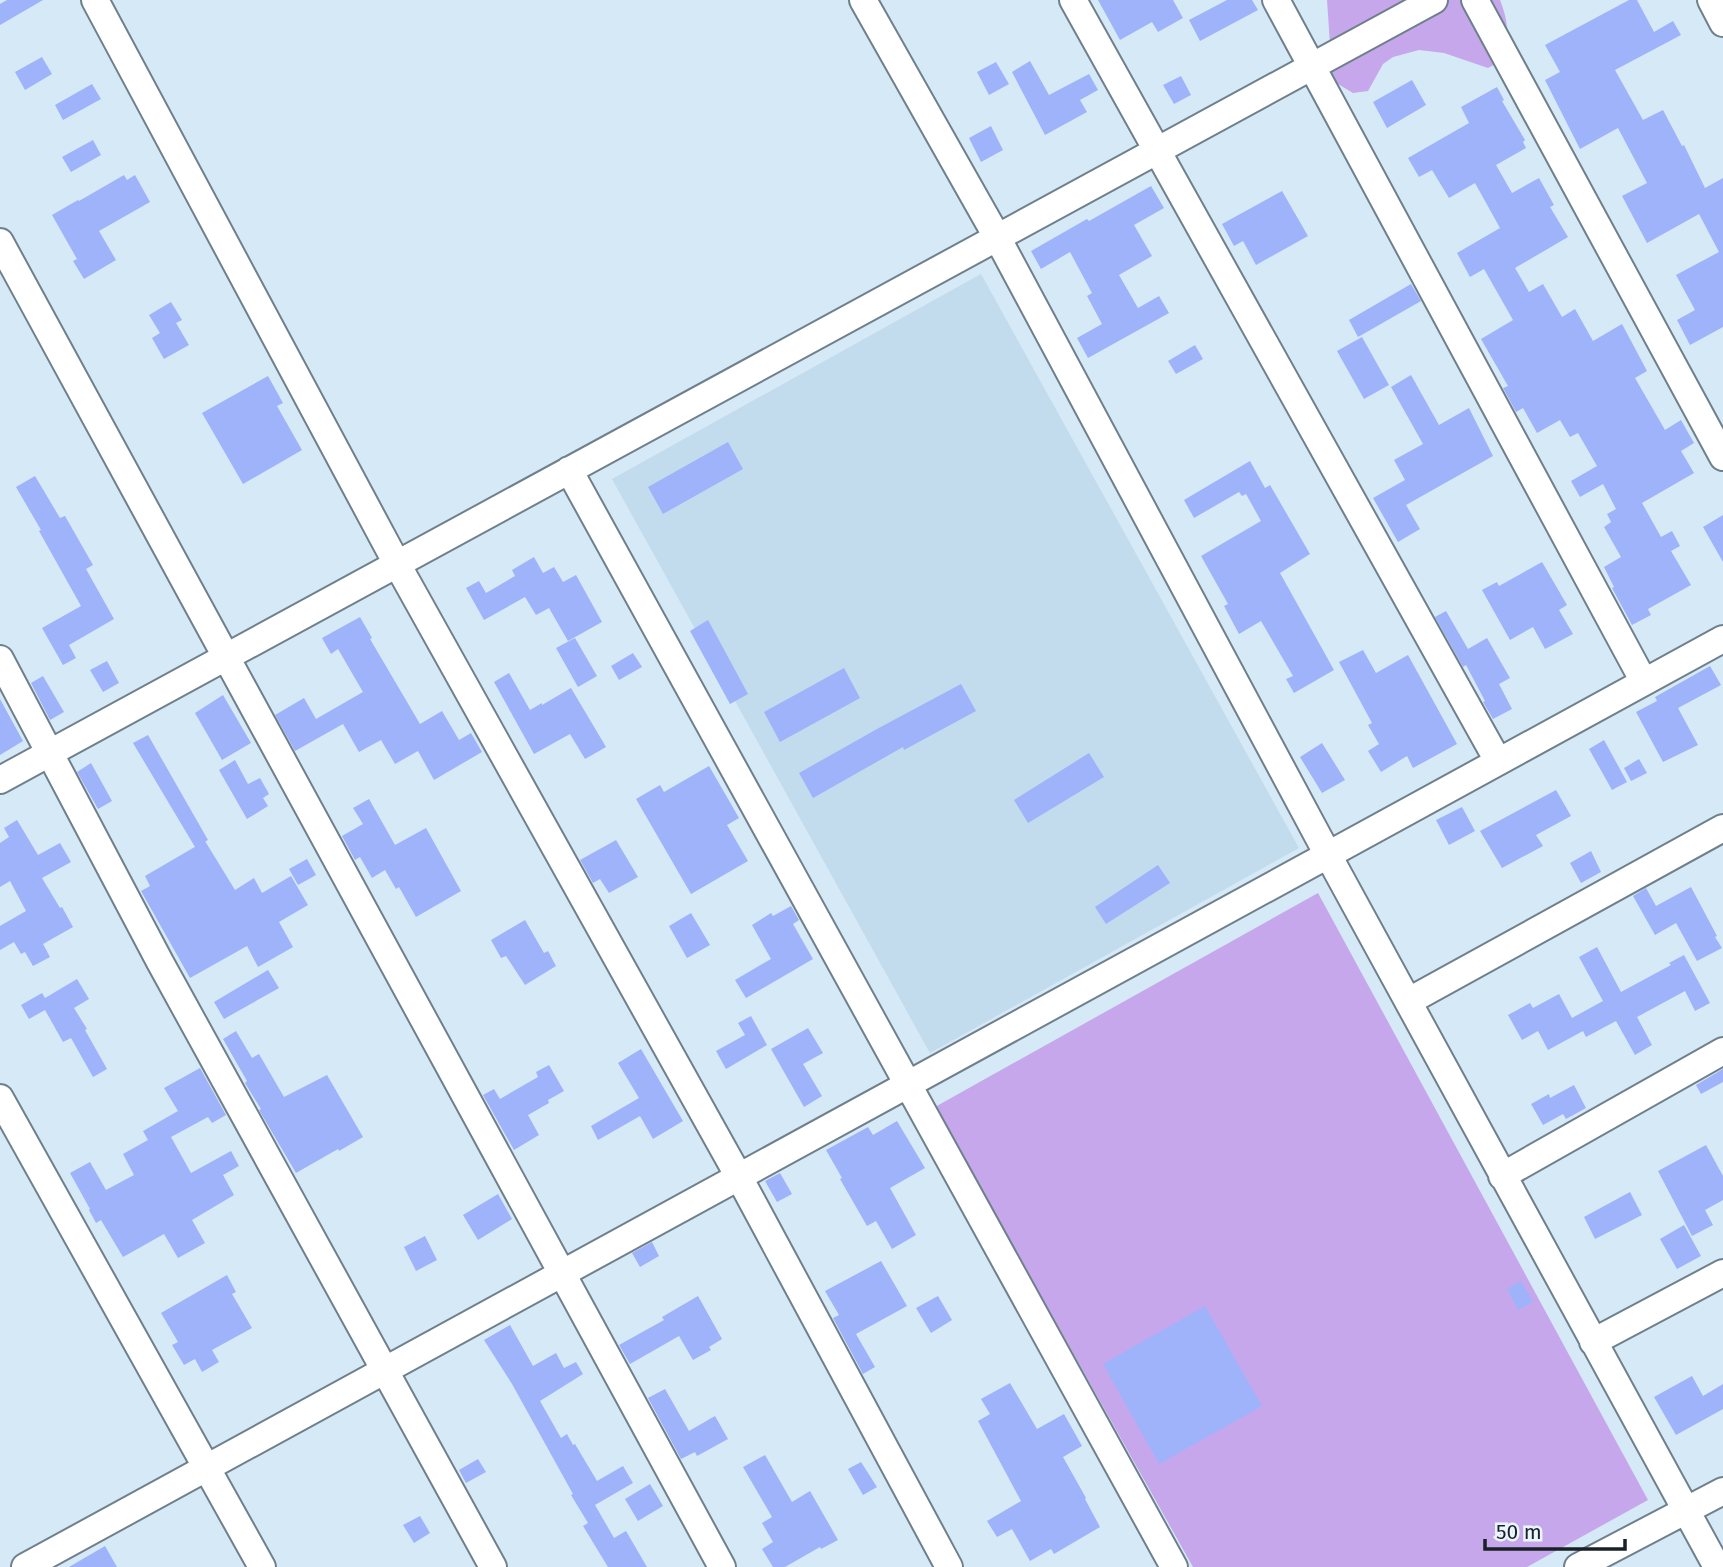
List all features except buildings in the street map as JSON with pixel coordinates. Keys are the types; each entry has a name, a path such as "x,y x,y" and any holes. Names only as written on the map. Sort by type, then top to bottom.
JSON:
{"street":[{"path":"95,0 397,564 739,1177 949,1567"},
{"path":"863,0 998,237 1328,855 1717,1567"},
{"path":"1073,0 1498,761"},
{"path":"1276,0 1644,682"},
{"path":"0,780 1433,0"},
{"path":"1475,0 1723,457"},
{"path":"1711,0 1723,23"},
{"path":"0,242 723,1567"},
{"path":"569,470 1174,1567"},
{"path":"25,1567 1723,639"},
{"path":"0,659 160,962 493,1567"},
{"path":"1409,1002 1723,828"},
{"path":"1502,1175 1723,1051"},
{"path":"0,1098 262,1567"},
{"path":"1593,1342 1723,1273"},
{"path":"1578,1567 1723,1490"}],"shaded area":[{"path":"1327,0 1500,0 1507,30 1501,61 1488,68 1444,53 1419,50 1393,57 1383,64 1368,91 1353,93 1338,84 1332,74"},
{"path":"981,274 1299,848 930,1053 612,479"},
{"path":"1318,893 1648,1500 1527,1567 1193,1567 935,1107"}]}
